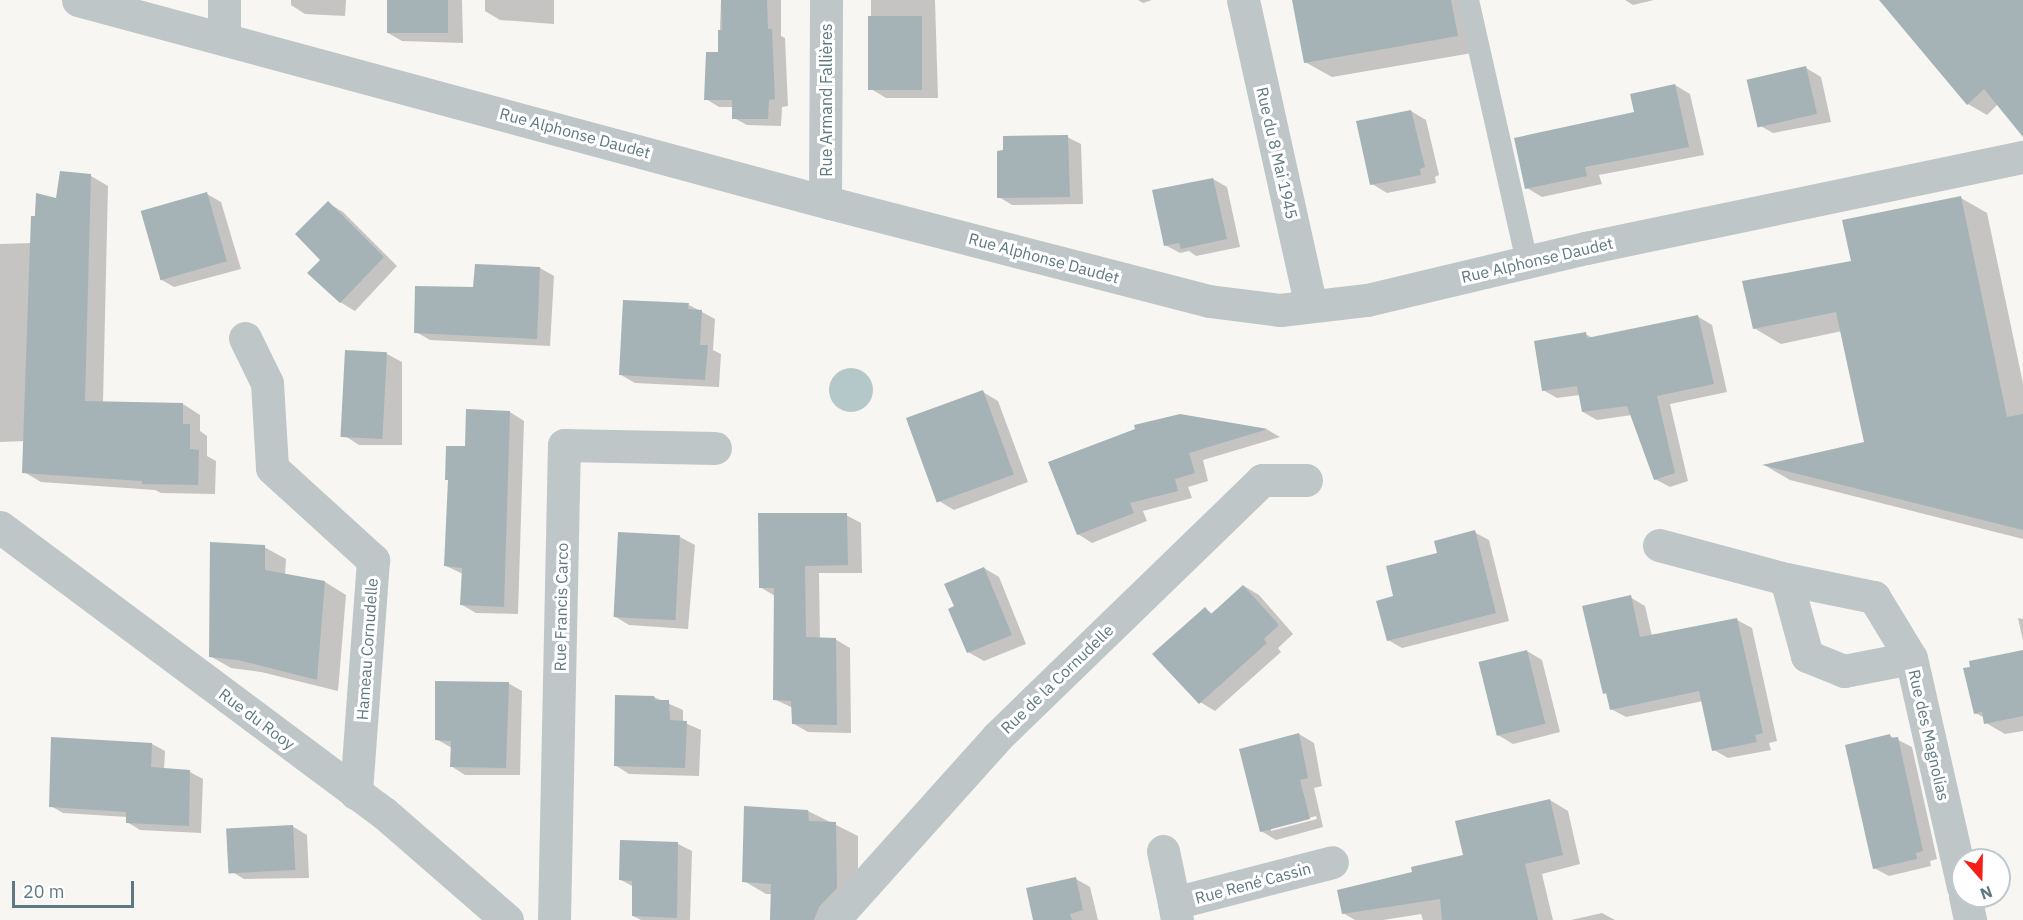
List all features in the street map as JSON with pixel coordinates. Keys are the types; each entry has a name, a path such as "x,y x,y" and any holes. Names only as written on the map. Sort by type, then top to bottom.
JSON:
{"street":[{"name":"Rue Alphonse Daudet","path":"78,0 825,201 1209,301 1280,310 1367,300 1527,262 2023,157"},
{"path":"224,0 224,38"},
{"name":"Rue Armand Fallières","path":"825,201 826,0"},
{"name":"Rue du 8 Mai 1945","path":"1243,0 1311,306"},
{"name":"Hameau Cornudelle","path":"245,338 267,382 272,468 373,560 356,793"},
{"name":"Rue Francis Carco","path":"554,920 564,445 715,448"},
{"name":"Rue de la Cornudelle","path":"833,920 997,736 1262,480 1306,480"},
{"name":"Rue du Rooy","path":"0,527 384,813 507,920"},
{"name":"Rue des Magnolias","path":"1659,545 1786,579 1874,597 1911,658 1954,848"},
{"path":"1786,579 1807,656 1844,671 1911,658"},
{"name":"Rue René Cassin","path":"1163,851 1175,912 1332,862"}],"lane":[{"path":"1468,0 1527,262"}],"shaded area":[{"path":"851,368 866,375 873,390 866,405 851,412 836,405 829,390 836,375"}],"building":[{"path":"387,0 448,0 448,33 387,33"},
{"path":"721,0 767,0 768,29 772,29 775,99 769,100 768,119 732,119 732,100 704,100 706,52 718,52 718,30 722,30"},
{"path":"1292,0 1451,0 1458,36 1304,63"},
{"path":"1879,0 2023,0 2023,137 1984,89 1967,105"},
{"path":"868,16 922,16 922,90 868,90"},
{"path":"1806,66 1817,114 1758,127 1747,80"},
{"path":"1675,84 1689,147 1585,167 1587,176 1525,189 1514,138 1634,112 1630,94"},
{"path":"1411,110 1425,167 1420,169 1421,175 1370,185 1356,121"},
{"path":"1068,135 1070,197 997,198 997,151 1003,150 1003,136"},
{"path":"60,171 91,174 85,401 183,403 183,424 190,424 190,449 199,450 198,485 142,484 142,481 22,473 31,216 35,216 36,193 56,198"},
{"path":"1213,178 1227,239 1181,249 1179,243 1164,246 1152,190"},
{"path":"207,192 227,261 161,280 141,211"},
{"path":"1961,196 2007,417 2023,414 2023,530 1762,465 1864,442 1836,312 1753,329 1742,281 1851,261 1842,220"},
{"path":"328,201 384,257 340,303 307,273 320,260 295,234"},
{"path":"475,264 540,267 537,339 414,333 415,286 473,287"},
{"path":"623,300 689,303 688,309 702,310 700,345 708,345 705,380 619,375"},
{"path":"1698,315 1714,384 1657,396 1675,473 1654,480 1627,406 1582,412 1577,386 1542,391 1534,341 1586,332 1587,338"},
{"path":"345,350 387,352 382,439 340,437"},
{"path":"983,390 1014,475 937,503 906,418"},
{"path":"466,409 510,411 504,607 460,605 462,568 444,566 448,480 445,480 446,446 465,446"},
{"path":"1180,414 1268,429 1189,453 1195,473 1175,479 1178,491 1130,503 1134,513 1077,535 1048,462 1135,429 1134,425"},
{"path":"758,513 847,513 848,565 805,566 806,637 836,638 837,725 792,724 791,701 773,700 774,588 759,588"},
{"path":"1475,530 1496,613 1387,641 1376,601 1393,596 1386,566 1437,553 1434,541"},
{"path":"618,532 680,535 675,620 614,617"},
{"path":"210,542 265,545 265,570 325,581 317,680 238,660 209,657"},
{"path":"984,567 1012,635 967,653 948,609 954,606 944,584"},
{"path":"1243,585 1279,625 1264,639 1267,643 1199,704 1152,654 1205,607 1211,614"},
{"path":"1631,595 1640,637 1737,618 1763,733 1755,735 1757,742 1712,751 1699,691 1610,710 1606,693 1603,694 1582,606"},
{"path":"1527,650 1545,724 1497,736 1478,662"},
{"path":"2023,650 2023,716 1984,724 1982,712 1974,714 1963,668 1970,667 1969,661"},
{"path":"435,681 509,682 506,768 450,767 451,741 435,740"},
{"path":"615,695 654,696 655,700 669,700 670,720 687,721 685,768 614,766"},
{"path":"1299,733 1308,778 1300,780 1310,819 1260,832 1239,749"},
{"path":"1890,734 1891,738 1898,737 1923,851 1916,853 1917,859 1873,869 1845,745"},
{"path":"51,737 152,743 151,767 190,770 189,826 126,823 126,812 49,807"},
{"path":"1550,799 1563,855 1525,864 1538,920 1442,920 1440,899 1342,914 1337,890 1412,872 1411,867 1463,855 1455,821"},
{"path":"744,806 808,810 809,821 836,822 837,888 819,907 814,920 770,920 771,884 742,882"},
{"path":"293,825 295,870 228,873 226,829"},
{"path":"620,840 678,842 677,918 632,916 632,881 619,880"},
{"path":"1076,877 1083,910 1070,914 1072,920 1033,920 1026,888"}]}
